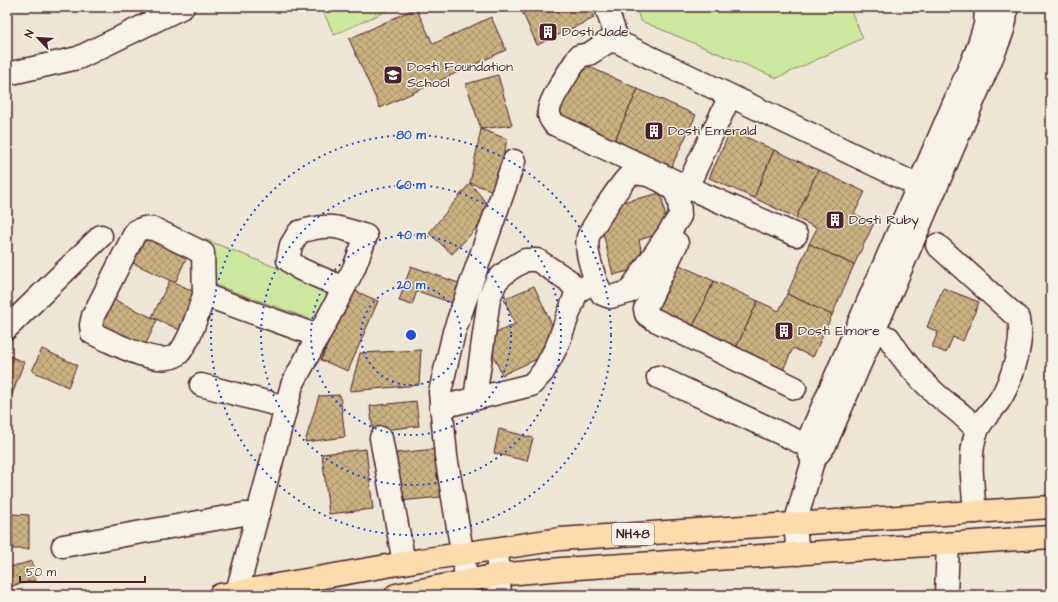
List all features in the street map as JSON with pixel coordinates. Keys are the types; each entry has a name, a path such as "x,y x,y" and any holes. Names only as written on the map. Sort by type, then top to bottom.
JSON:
{"highway":[{"name":"NH48","path":"228,594 404,563 560,539 1051,507"},
{"name":"NH48","path":"396,595 467,581 499,585 562,569 1051,537"}],"street":[{"path":"7,74 78,58 183,7"},
{"path":"606,7 618,42"},
{"path":"798,554 795,524 810,453 919,186 977,50 985,25 986,7"},
{"path":"810,453 825,445 990,62 1001,35 1006,12 1005,7"},
{"path":"796,235 694,190 554,124 549,118 549,109 553,98 579,56 589,54 608,41 618,42 919,186"},
{"path":"730,96 694,190 645,309 646,314 652,319 795,388"},
{"path":"467,581 464,554 446,456 440,392 454,332 514,161"},
{"path":"441,407 475,399 531,385 543,372 586,287 588,236 620,184 629,175 637,173 655,177 675,192 680,216 629,292 610,297 586,287 568,280 537,260 525,260 510,269 497,280 489,298 475,399"},
{"path":"144,228 154,229 203,253 204,295 190,334 178,354 162,360 135,352 92,333 91,325 93,316 136,231 144,228"},
{"path":"7,328 101,236"},
{"path":"937,246 1019,319 1022,331 1015,365 1000,400 977,431 972,449 975,512"},
{"path":"228,594 258,514 292,385 344,288"},
{"path":"204,295 318,336"},
{"path":"889,338 904,362 916,375 935,394 971,422 977,431"},
{"path":"658,377 810,453"},
{"path":"201,385 286,407"},
{"path":"382,438 404,563"},
{"path":"63,546 244,514 258,514"},
{"path":"946,595 948,544"},
{"path":"497,549 499,585"}],"green space":[{"path":"321,7 395,7 334,35"},
{"path":"635,7 849,7 863,38 777,78 641,21"},
{"path":"204,239 333,290 318,322 210,283"}],"building":[{"name":"Dosti Jade","path":"520,7 589,7 594,18 537,45"},
{"path":"416,8 433,44 491,17 506,50 380,108 349,39"},
{"name":"Dosti Emerald","path":"581,63 638,89 612,146 555,120"},
{"path":"498,75 512,125 481,129 466,84"},
{"name":"Dosti Emerald","path":"638,89 696,115 669,172 612,146"},
{"path":"481,129 507,139 497,192 470,183"},
{"path":"731,130 774,150 754,198 709,178"},
{"path":"774,150 818,170 796,218 754,198"},
{"name":"Dosti Ruby","path":"818,170 865,192 854,214 874,223 854,265 809,244 817,228 796,218"},
{"path":"470,183 493,211 452,254 429,233"},
{"path":"661,193 668,231 639,240 645,267 613,275 600,219 610,205"},
{"path":"144,234 188,254 175,283 131,262"},
{"name":"Dosti Elmore","path":"809,244 854,265 832,315 787,294"},
{"path":"671,261 714,281 692,329 649,309"},
{"path":"411,266 467,286 461,306 417,291 412,305 399,301"},
{"path":"170,280 199,294 182,331 152,317"},
{"path":"714,281 758,301 736,348 692,329"},
{"path":"534,286 558,338 546,343 550,353 502,375 486,338 515,324 504,299"},
{"path":"943,288 979,302 963,341 953,337 946,353 932,347 938,332 927,327"},
{"path":"351,289 378,301 348,371 321,360"},
{"name":"Dosti Elmore","path":"787,294 832,315 813,357 793,348 783,370 736,348 758,301 779,311"},
{"path":"113,299 157,320 144,348 100,327"},
{"path":"42,349 77,365 68,387 32,371"},
{"path":"421,350 419,385 350,391 360,353"},
{"path":"9,356 24,362 12,395 7,393 7,361"},
{"path":"340,395 345,437 305,442 319,396"},
{"path":"416,401 419,426 373,431 370,406"},
{"path":"499,429 533,438 527,461 494,453"},
{"path":"366,449 373,509 329,514 322,454"},
{"path":"436,449 441,497 400,501 396,453"},
{"path":"12,514 29,515 29,549 12,549"},
{"path":"32,561 36,580 7,587 7,568"}],"place":[{"name":"Dosti Jade","path":"548,32"},
{"name":"Dosti Foundation School","path":"393,75"},
{"name":"Dosti Emerald","path":"654,131"},
{"name":"Dosti Ruby","path":"835,220"},
{"name":"Dosti Elmore","path":"784,331"}]}
